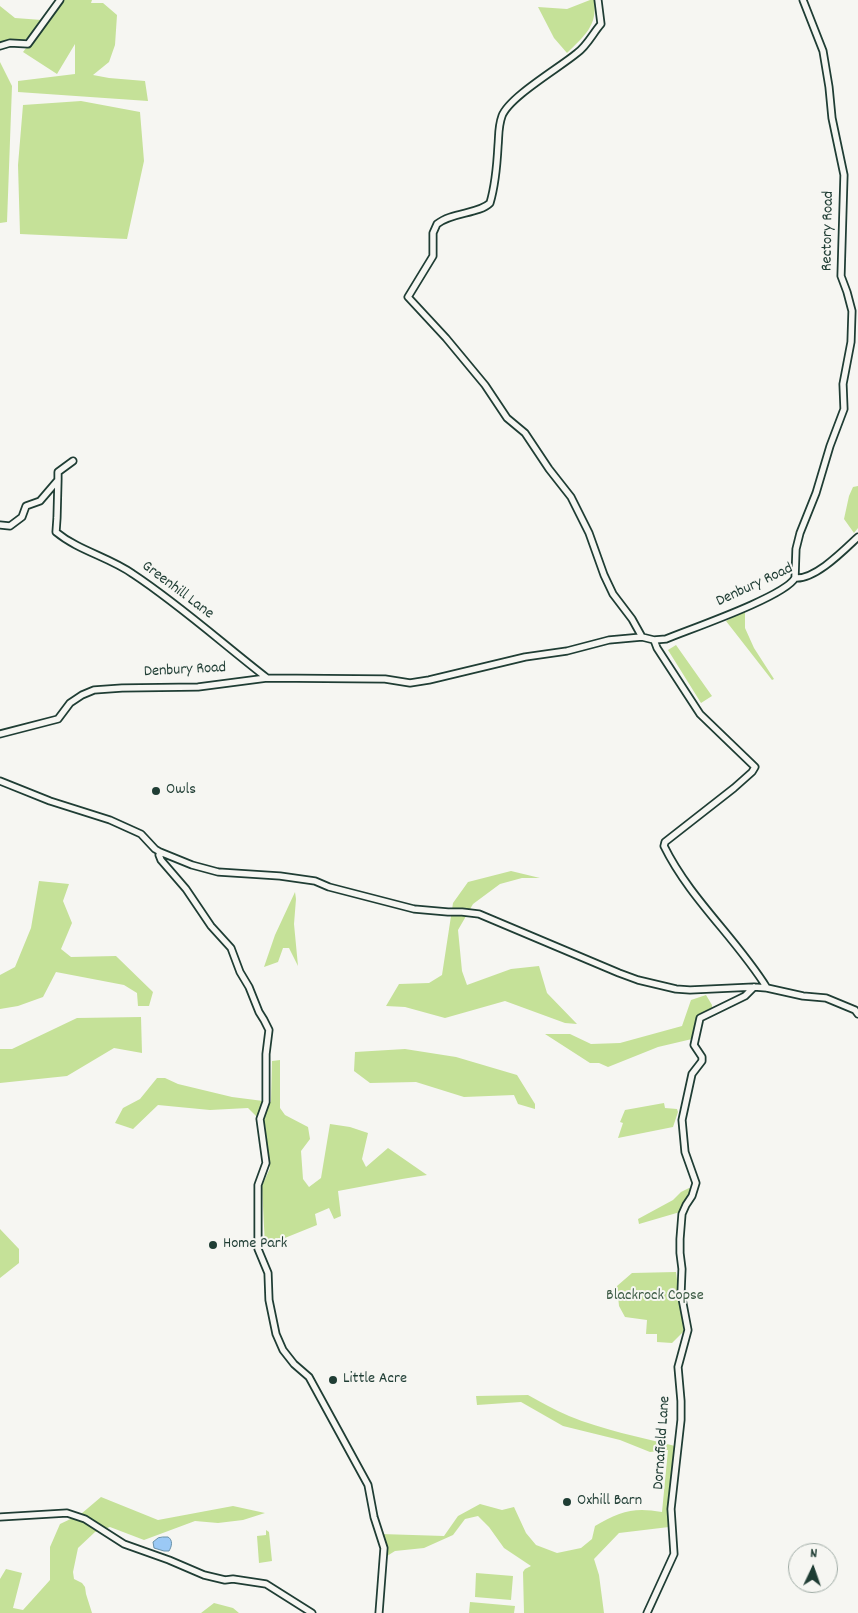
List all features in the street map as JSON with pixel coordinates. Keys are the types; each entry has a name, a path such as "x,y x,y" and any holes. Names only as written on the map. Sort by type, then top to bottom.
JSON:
{"street":[{"path":"0,46 10,43 28,44 60,0"},
{"path":"598,0 602,24 586,44 579,52 507,106 499,125 490,203 486,207 461,213 437,224 433,233 433,256 408,297 446,338 485,385 508,418 525,433 549,469 571,497 589,533 613,594 632,619 642,637"},
{"name":"Rectory Road","path":"794,578 796,548 800,533 844,409 843,384 851,336 852,312 842,276 844,175 832,118 828,76 823,51 803,0"},
{"name":"Greenhill Lane","path":"73,461 58,472 58,518 56,532 68,542 131,572 154,588 267,678"},
{"path":"0,525 10,526 22,517 26,506 40,501 58,480"},
{"name":"Denbury Road","path":"0,734 58,719 70,703 94,690 198,687 267,678 386,679 410,683 524,657 566,651 609,640 642,637 654,640 666,639 752,605 790,584 794,578 804,578 831,561 858,537"},
{"path":"654,640 700,714 755,767 734,788 665,842 664,846 676,869 746,957 767,988"},
{"path":"0,780 50,802 110,820 141,834 160,852 192,865 218,872 315,882 414,909 479,914 638,980 654,984 690,990 767,988 802,996 826,998 855,1010 858,1014"},
{"path":"160,852 161,860 186,889 211,926 231,948 258,1012 269,1030 266,1054 266,1102 260,1119 266,1163 258,1185 258,1249 268,1273 269,1300 276,1334 283,1350 309,1378 368,1485 374,1517 384,1548 379,1613"},
{"name":"Dornafield Lane","path":"647,1613 674,1554 671,1509 681,1420 678,1367 688,1330 681,1293 680,1240 682,1214 692,1196 696,1183 685,1152 682,1120 692,1074 702,1061 702,1057 694,1045 694,1038 700,1018 745,996 754,987"},
{"path":"0,1517 67,1513 85,1519 124,1544 204,1575 225,1580 234,1579 266,1584 312,1613"}],"green space":[{"path":"63,0 92,0 91,3 103,3 117,15 115,45 109,62 93,75 145,81 148,101 18,92 18,81 75,74 75,44 57,74 23,52"},
{"path":"594,0 595,9 592,24 584,36 567,53 554,38 538,7 567,9"},
{"path":"0,6 15,18 42,20 25,40 0,50"},
{"path":"0,62 12,86 7,222 0,223"},
{"path":"81,101 140,112 144,161 127,239 20,234 18,165 23,105"},
{"path":"858,486 858,528 854,533 844,519 849,496 853,487"},
{"path":"745,610 745,628 754,648 774,679 772,680 726,621"},
{"path":"676,645 712,696 701,703 668,650"},
{"path":"511,871 540,878 522,878 500,884 473,904 458,930 462,971 467,985 511,969 539,966 547,993 577,1024 565,1023 505,1001 445,1018 405,1007 386,1006 399,984 429,983 442,975 453,903 468,882"},
{"path":"39,881 69,884 63,901 72,923 61,949 71,957 116,956 153,992 149,1006 138,1006 137,993 124,985 56,972 43,997 18,1006 0,1009 0,975 15,967 31,928"},
{"path":"295,892 294,924 298,966 289,948 283,948 278,962 264,967 275,935"},
{"path":"706,995 712,1005 712,1009 696,1023 692,1039 658,1047 608,1067 599,1063 590,1063 545,1034 570,1034 591,1044 620,1043 682,1026 691,1000"},
{"path":"141,1017 142,1053 114,1048 67,1076 0,1083 0,1049 12,1049 77,1018"},
{"path":"405,1049 456,1057 517,1075 535,1104 535,1109 518,1104 514,1095 464,1097 416,1082 370,1083 354,1071 355,1052"},
{"path":"280,1060 280,1108 285,1115 308,1127 310,1139 301,1151 303,1179 309,1187 321,1178 330,1124 350,1127 368,1133 362,1159 366,1167 388,1148 427,1175 338,1191 341,1216 334,1219 329,1208 315,1214 317,1225 265,1246 262,1186 270,1168 265,1125 248,1108 210,1110 158,1105 133,1129 115,1123 123,1108 140,1099 157,1078 165,1078 178,1084 232,1097 271,1102 272,1061"},
{"path":"664,1103 665,1108 677,1109 678,1112 673,1127 618,1138 623,1123 620,1122 625,1110"},
{"path":"689,1188 693,1189 680,1212 639,1224 638,1219 673,1200 681,1192"},
{"path":"0,1229 19,1249 19,1263 0,1278"},
{"name":"Blackrock Copse","path":"676,1272 684,1331 672,1343 657,1342 657,1334 646,1334 647,1320 625,1317 619,1306 617,1286 632,1273"},
{"path":"528,1395 582,1421 675,1446 669,1527 619,1533 594,1559 599,1575 604,1613 524,1613 523,1572 531,1566 504,1548 489,1527 478,1516 465,1519 453,1535 424,1548 395,1551 387,1556 381,1534 444,1536 458,1516 480,1504 502,1510 514,1507 526,1533 536,1545 557,1553 581,1548 592,1539 595,1526 612,1517 635,1510 662,1512 668,1450 650,1452 620,1440 563,1426 521,1402 477,1405 476,1396"},
{"path":"101,1497 158,1520 233,1506 265,1513 243,1520 218,1523 195,1521 144,1540 110,1527 95,1532 78,1548 73,1572 74,1579 85,1587 92,1613 0,1613 0,1579 6,1569 22,1573 13,1608 23,1610 50,1580 50,1547 60,1524 81,1514"},
{"path":"266,1530 269,1532 272,1561 259,1563 257,1536 266,1535"},
{"path":"476,1573 513,1576 511,1600 475,1597"},
{"path":"470,1602 515,1606 514,1613 469,1613"},
{"path":"214,1603 233,1608 239,1613 201,1613"}],"water":[{"path":"163,1537 168,1537 171,1540 169,1551 154,1548 153,1542"}],"place":[{"name":"Owls","path":"156,791"},
{"name":"Home Park","path":"213,1245"},
{"name":"Little Acre","path":"333,1380"},
{"name":"Oxhill Barn","path":"567,1502"}]}
